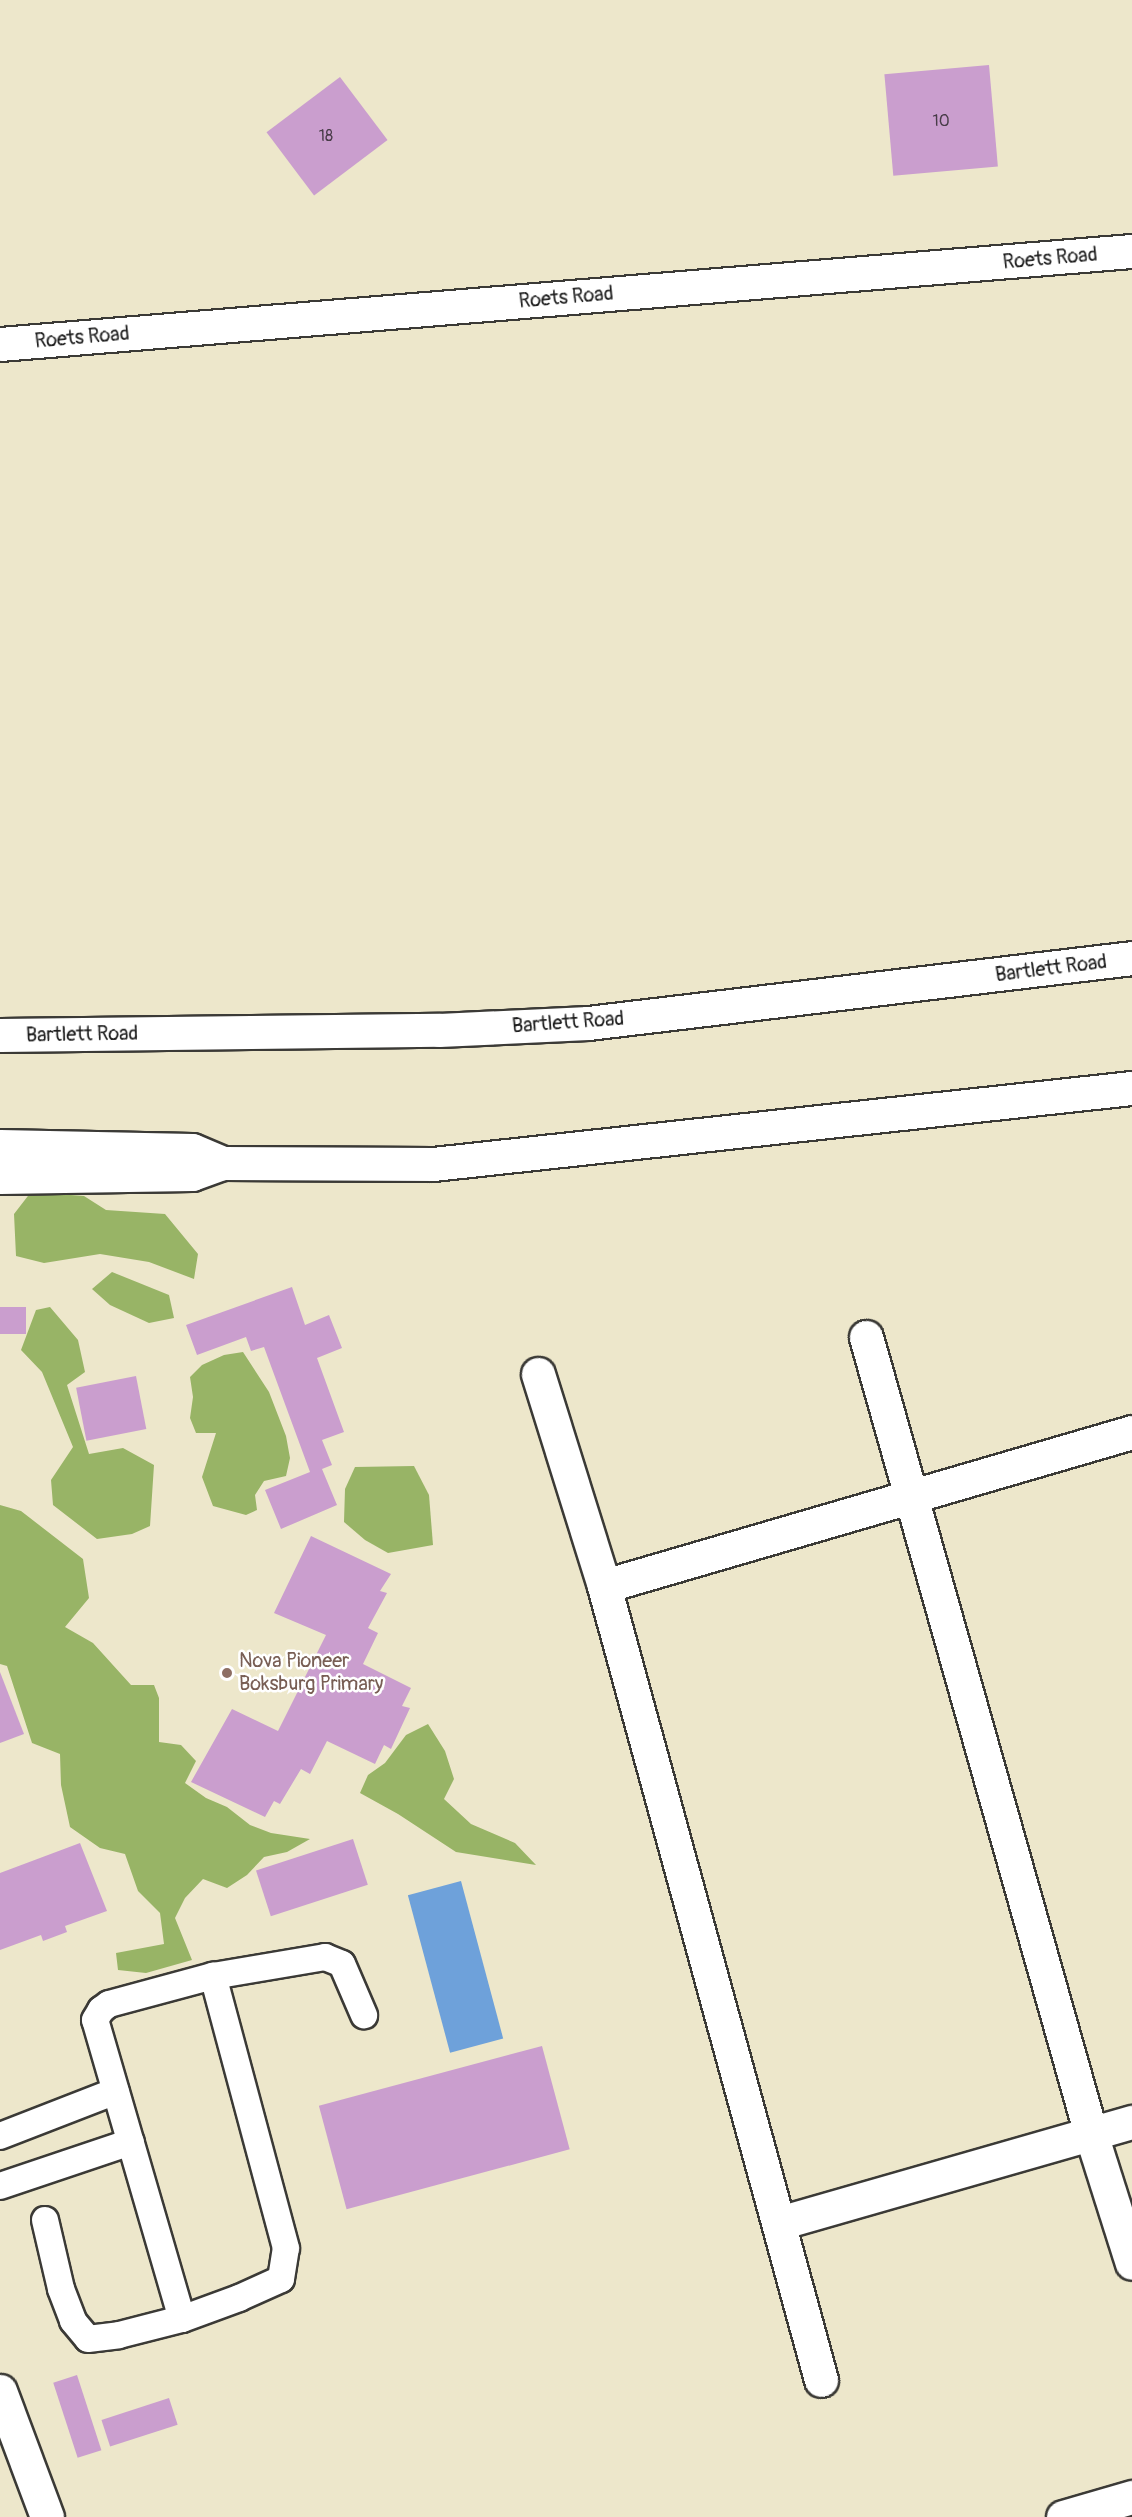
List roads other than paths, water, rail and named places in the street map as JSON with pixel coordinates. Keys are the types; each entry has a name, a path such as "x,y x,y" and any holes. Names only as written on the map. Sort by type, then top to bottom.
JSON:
{"street":[{"name":"Roets Road","path":"0,344 1132,251"},
{"name":"Bartlett Road","path":"0,1035 439,1030 588,1023 1132,958"},
{"path":"0,1177 192,1174 223,1163 443,1163 1132,1088"},
{"path":"0,1146 192,1150 223,1163"},
{"path":"866,1336 1091,2133 1132,2263"},
{"path":"538,1374 604,1586 821,2380"},
{"path":"604,1586 1132,1432"},
{"path":"779,2223 1132,2122"},
{"path":"0,2391 47,2517"},
{"path":"1064,2517 1132,2498"}],"lane":[{"path":"182,2319 95,2020 100,2010 109,2004 213,1976 325,1957 342,1964 364,2015"},
{"path":"45,2220 61,2289 73,2322 88,2339 119,2335 182,2319 239,2298 281,2279 286,2248 213,1976"},
{"path":"0,2136 116,2091"},
{"path":"0,2186 131,2142"}],"water":[{"path":"461,1881 503,2038 450,2053 408,1895"}],"place":[{"name":"Nova Pioneer Boksburg Primary","path":"227,1673"}]}
